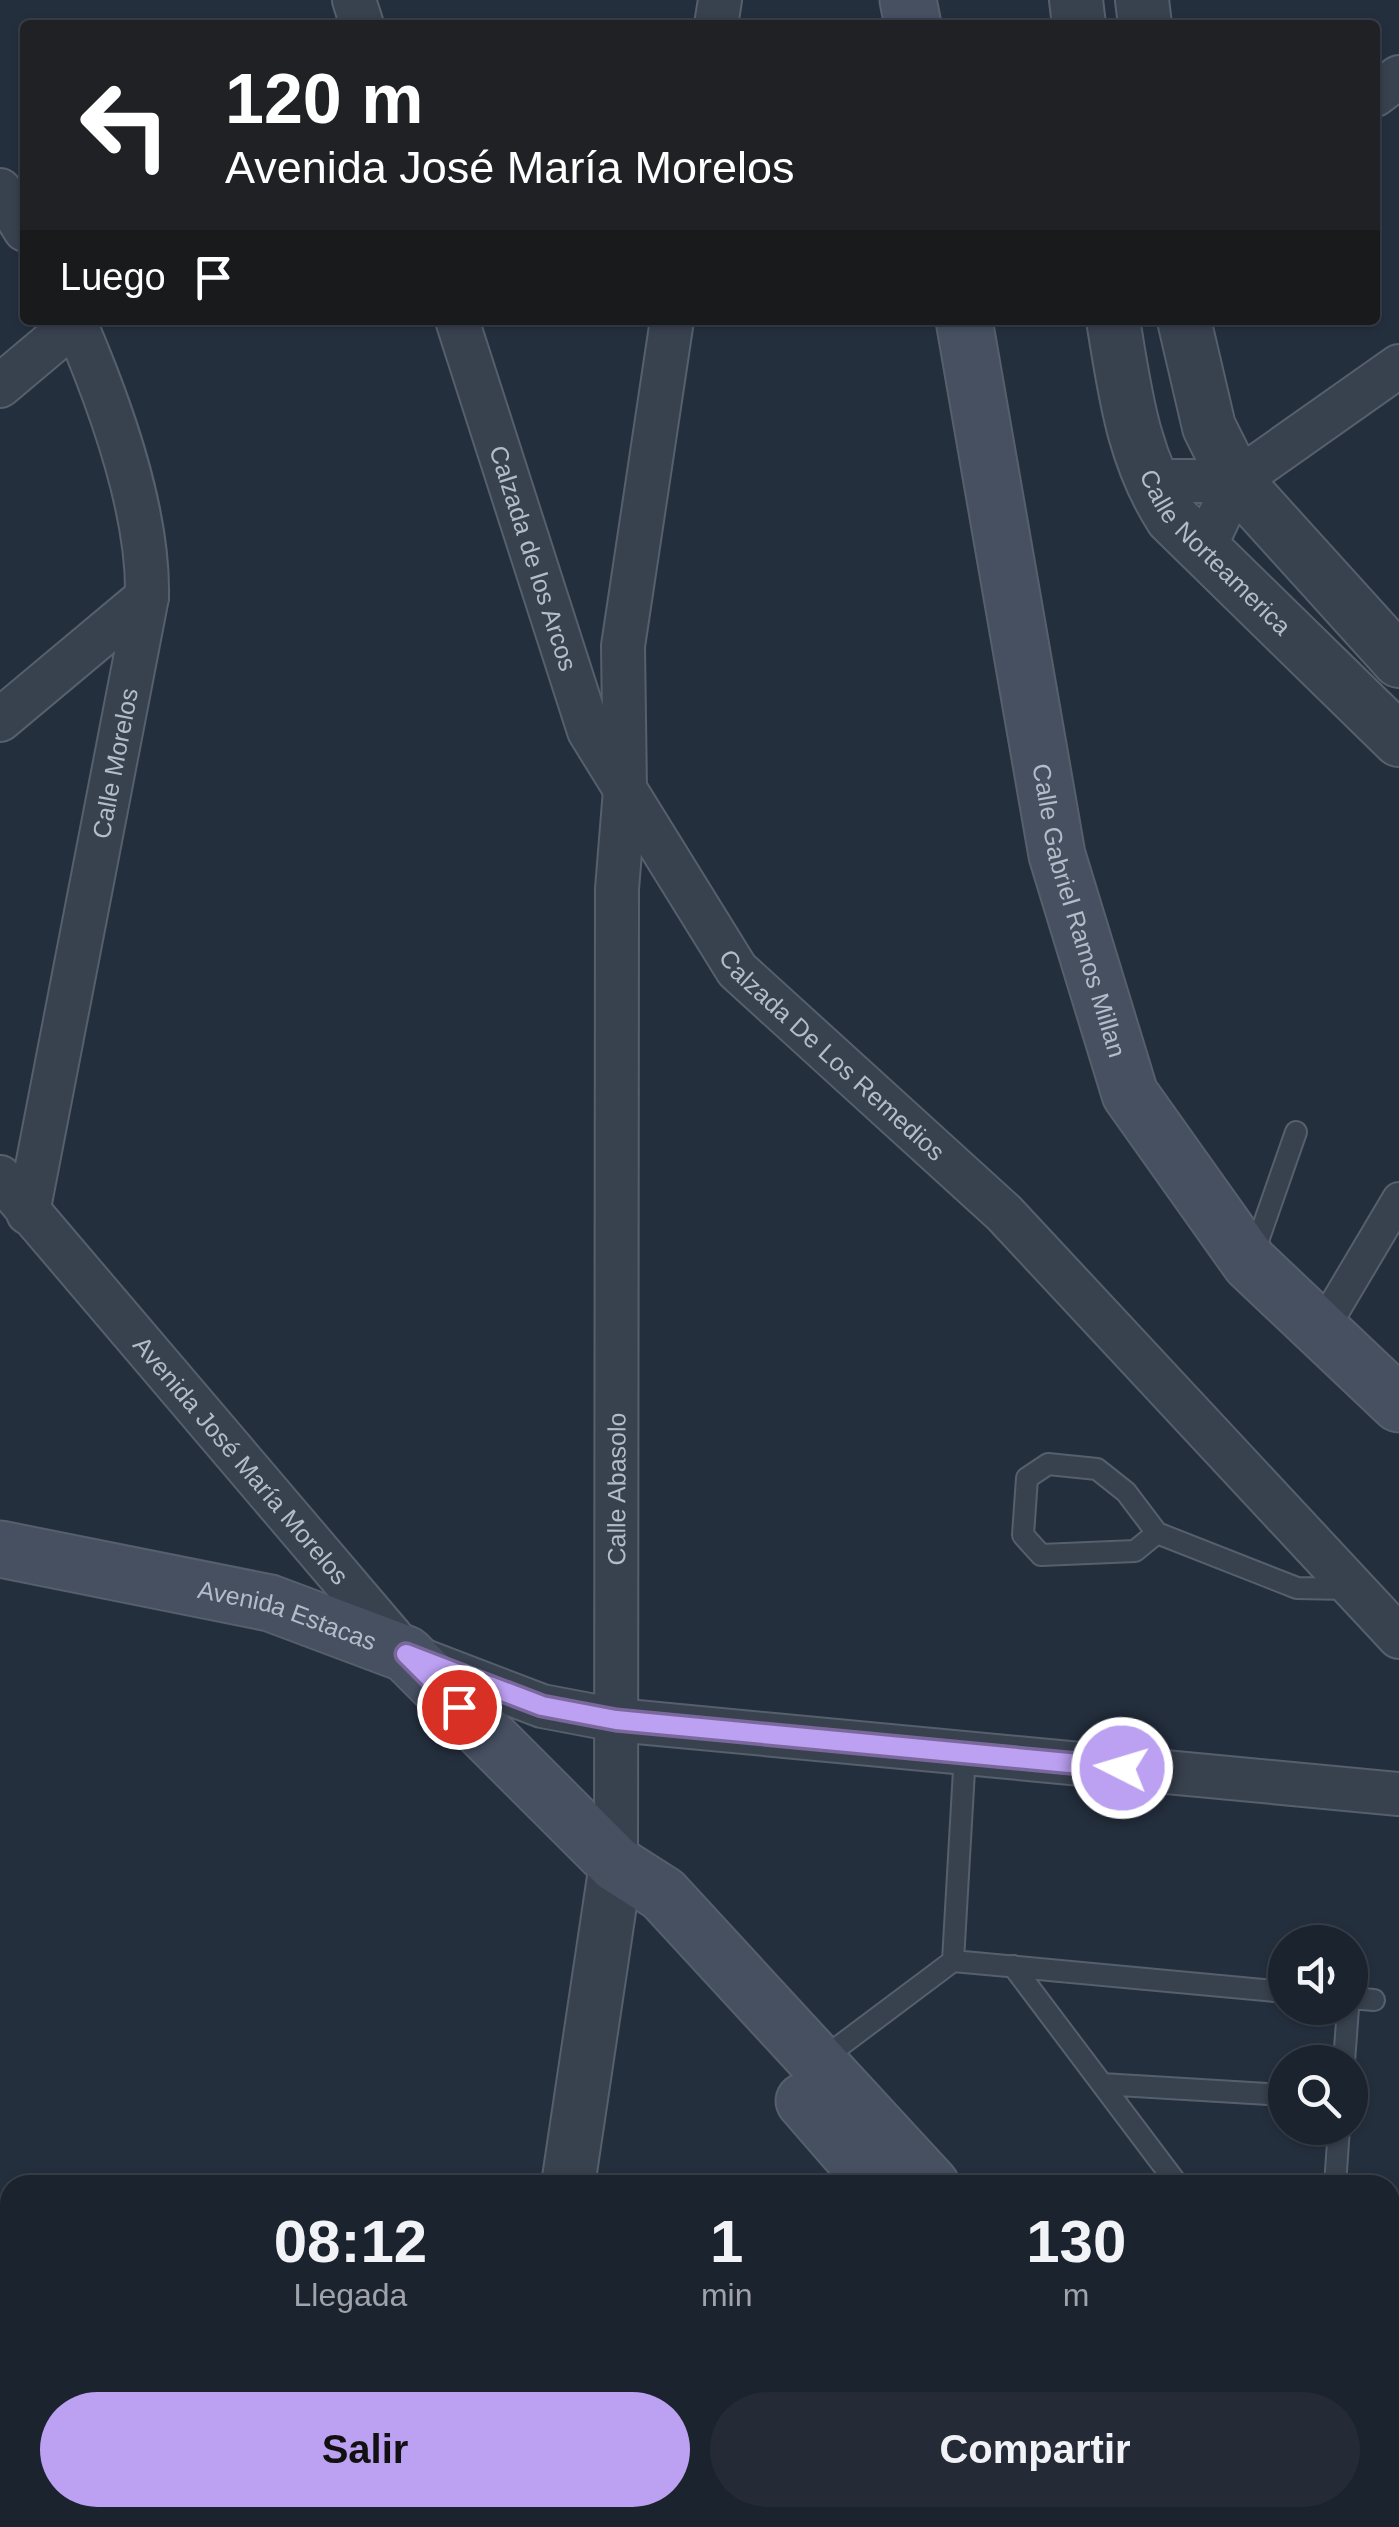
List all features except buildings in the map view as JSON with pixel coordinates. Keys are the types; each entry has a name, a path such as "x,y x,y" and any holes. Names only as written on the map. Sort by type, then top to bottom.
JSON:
{"main road":[{"name":"Calle Gabriel Ramos Millan","path":"965,325 1063,874 1130,1094 1250,1264 1399,1404"},
{"name":"Avenida Estacas","path":"0,1549 270,1603 406,1654"},
{"name":"Avenida José María Morelos","path":"406,1654 616,1864 663,1894 922,2175"},
{"name":"Avenida José María Morelos","path":"616,1864 653,1928 868,2175"}],"street":[{"path":"0,190 20,222"},
{"path":"0,386 70,325"},
{"name":"Calle Morelos","path":"28,1213 147,597 143,528 98,380 77,325"},
{"name":"Calzada de los Arcos","path":"459,325 589,731 625,790"},
{"path":"625,790 623,646 671,325"},
{"name":"Calle Norteamerica","path":"1113,325 1132,434 1148,481 1172,518 1399,740"},
{"path":"1185,325 1209,427 1236,481 1399,660"},
{"path":"1203,550 1236,481 1399,366"},
{"path":"1148,481 1236,481"},
{"path":"0,720 147,597"},
{"name":"Calzada De Los Remedios","path":"625,790 737,970 1004,1212 1399,1636"},
{"name":"Calle Abasolo","path":"569,2175 616,1864 617,889 625,790"},
{"name":"Avenida José María Morelos","path":"0,1177 406,1654"},
{"path":"1320,1332 1399,1199"},
{"name":"Avenida Estacas","path":"406,1654 542,1706 616,1720 1399,1794"}],"lane":[{"path":"1250,1264 1296,1132"},
{"path":"1157,1533 1135,1550 1041,1555 1023,1535 1027,1478 1048,1464 1097,1469 1126,1492 1157,1533 1297,1588 1355,1590"},
{"path":"952,1961 964,1753"},
{"path":"818,2062 952,1961 1268,1990"},
{"path":"1013,1966 1170,2175"},
{"path":"1368,2000 1374,2000"},
{"path":"1102,2084 1268,2094"},
{"path":"1336,2175 1338,2145"}],"route":[{"path":"459,1707 406,1654 542,1706 616,1720 1122,1768"}]}
